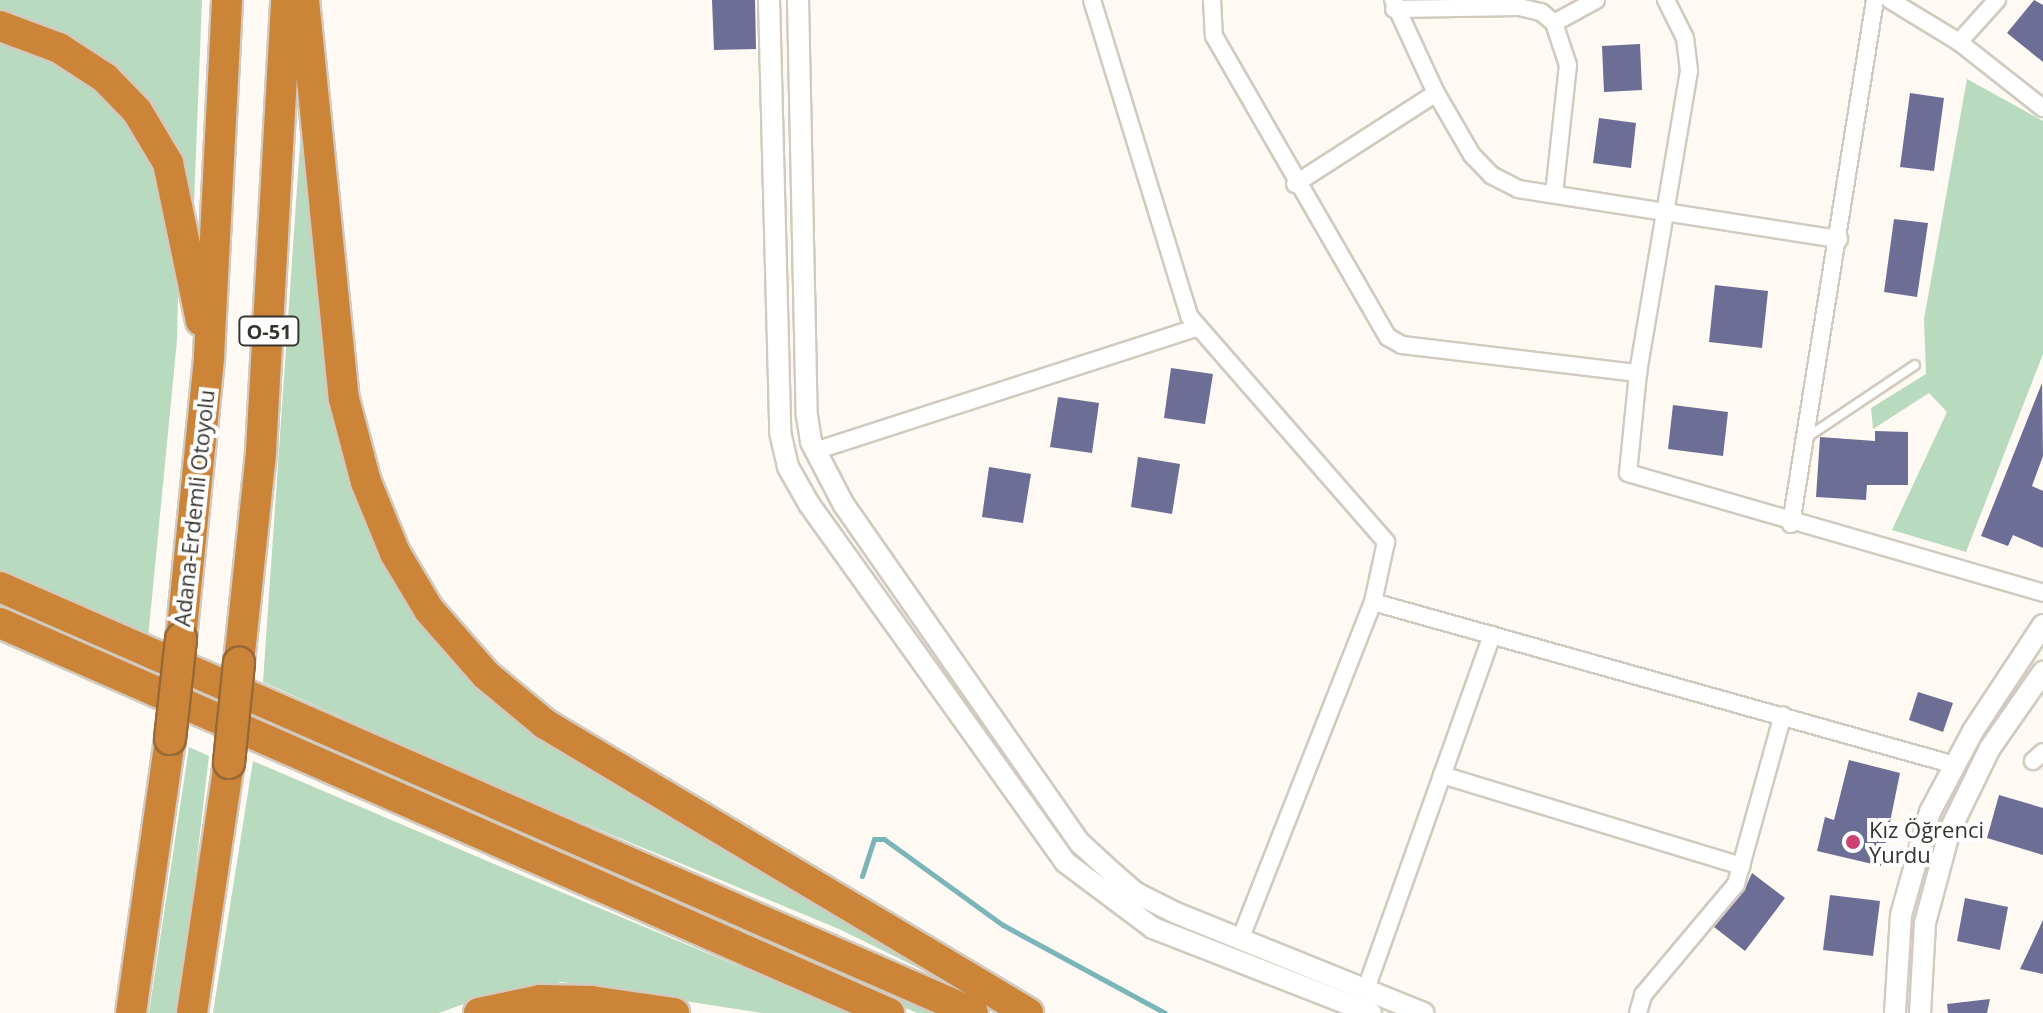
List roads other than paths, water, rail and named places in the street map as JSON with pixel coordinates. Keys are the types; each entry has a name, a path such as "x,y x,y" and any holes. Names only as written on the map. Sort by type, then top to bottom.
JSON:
{"highway":[{"name":"Adana-Erdemli Otoyolu","path":"131,1013 170,739 209,356 227,0"},
{"name":"O-51","path":"192,1013 229,763 265,389 286,0"},
{"path":"304,0 344,399 366,482 395,553 429,610 486,675 545,724 1028,1013"},
{"path":"0,26 59,48 105,78 137,111 168,163 209,356"},
{"path":"0,587 973,1013"},
{"path":"0,623 272,738 889,1013"},
{"path":"479,1013 540,1000 591,1001 674,1013"}],"street":[{"path":"769,0 780,432 788,467 809,504 1065,862 1153,928 1371,1013"},
{"path":"798,0 807,416 815,451 844,505 1080,843 1136,893 1240,939 1424,1013"},
{"path":"1092,0 1189,316 1386,542 1373,602 1240,939"},
{"path":"1212,0 1214,36 1295,184 1388,337 1402,345 1638,373"},
{"path":"1554,23 1596,0"},
{"path":"1666,0 1685,38 1689,71 1668,213 1638,373 1628,473 1791,524 2043,593"},
{"path":"1791,524 1875,0"},
{"path":"1890,0 1959,42 2043,108"},
{"path":"1959,42 1997,0"},
{"path":"1554,194 1568,65 1554,23 1541,12 1519,7 1393,5 1436,93 1472,155 1491,175 1518,189 1839,239"},
{"path":"1295,184 1436,93"},
{"path":"815,451 1198,327"},
{"path":"1373,602 1955,765"},
{"path":"1895,1013 1901,915 1930,812 1955,765 2043,625"},
{"path":"1366,989 1492,635"},
{"path":"1920,1013 1925,923 1950,830 1990,748 2043,672"},
{"path":"1638,1013 1643,995 1736,884 1783,715"},
{"path":"1442,775 1741,866"}],"lane":[{"path":"1806,438 1915,365"}],"waterway":[{"path":"862,876 874,839 884,839 1003,925 1165,1013"}],"place":[{"name":"Kız Öğrenci Yurdu","path":"1853,842"}]}
